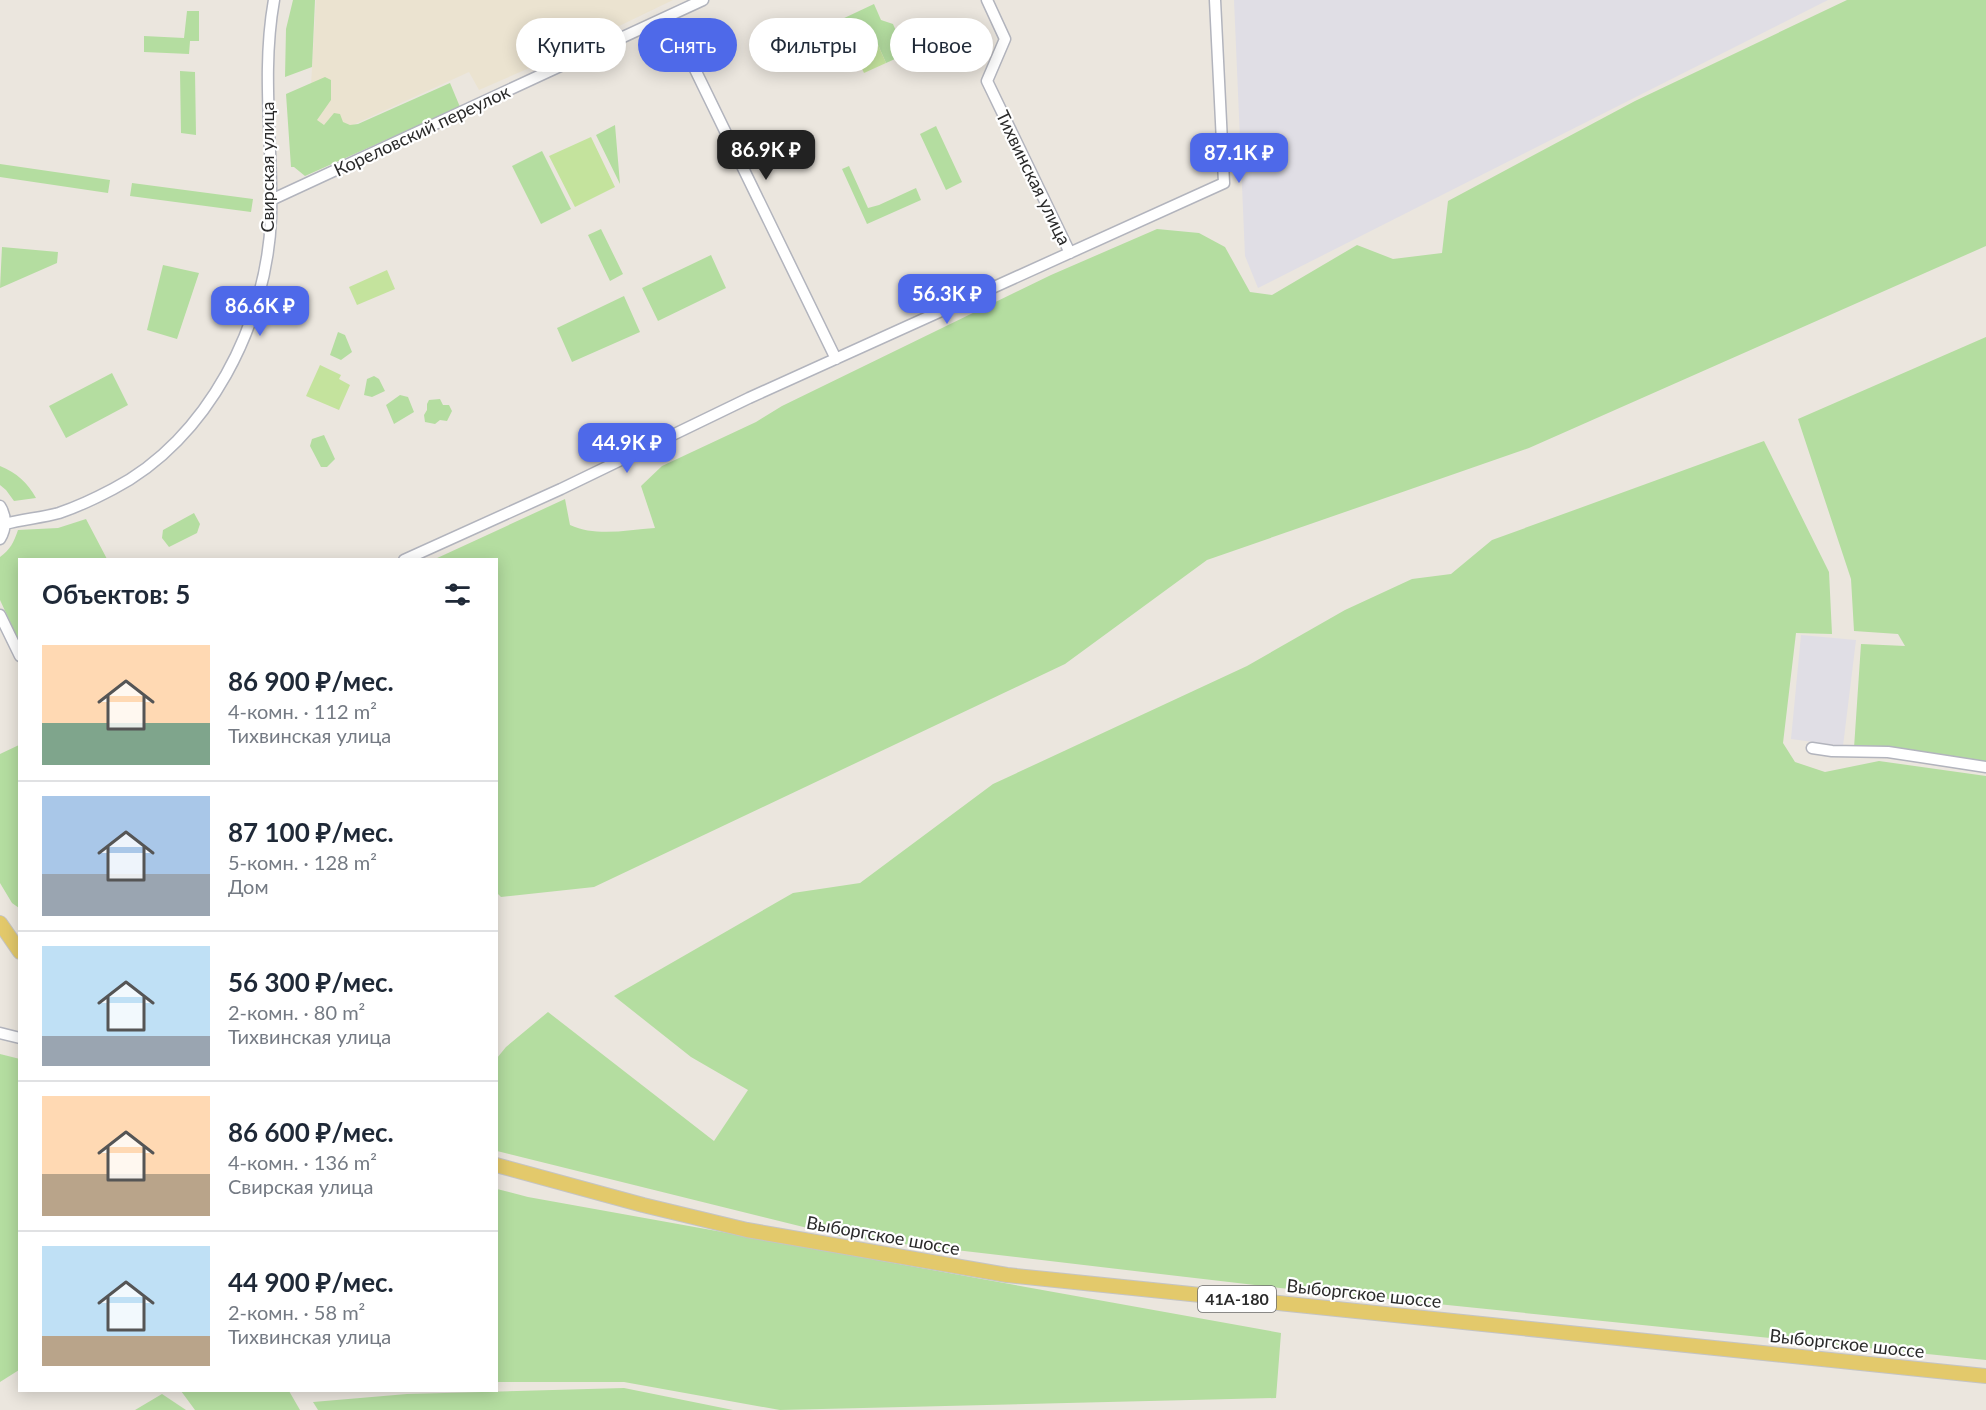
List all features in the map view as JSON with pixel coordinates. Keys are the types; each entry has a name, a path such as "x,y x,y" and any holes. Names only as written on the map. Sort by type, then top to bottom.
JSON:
{"main road":[{"path":"0,923 18,949"},
{"name":"Выборгское шоссе","path":"498,1166 643,1205 747,1230 1007,1275 1986,1376"}],"street":[{"name":"Свирская улица","path":"5,524 59,513 114,489 164,455 201,414 221,383 249,325 266,258 271,200 267,58 274,0"},
{"name":"Кореловский переулок","path":"271,200 703,0"},
{"name":"Тихвинская улица","path":"408,558 561,489 749,398 1070,253 987,81 1005,39 987,0"},
{"path":"1070,253 1224,183 1215,0"},
{"path":"669,16 836,359"},
{"path":"0,506 5,524 0,539"},
{"path":"0,615 18,652"},
{"path":"1812,748 1832,751 1888,752 1986,767"},
{"path":"0,1033 18,1038"}],"shaded area":[{"path":"316,0 673,0 626,23 626,18 516,18 516,72 520,72 479,90 469,72 331,135 309,120"},
{"path":"1234,0 1828,0 1258,288 1245,256"},
{"path":"1801,635 1856,640 1843,746 1791,739"}],"green space":[{"path":"293,0 315,0 312,67 285,77 286,29"},
{"path":"1847,0 1986,0 1986,246 1529,448 1207,560 1065,664 594,887 501,897 498,894 498,558 437,558 565,499 570,525 580,529 612,532 655,528 641,486 662,466 756,422 782,406 1051,275 1157,229 1199,233 1225,247 1250,292 1272,295 1357,245 1393,259 1442,253 1448,201 1635,101"},
{"path":"874,4 881,20 890,23 890,61 886,63 878,45 878,18 844,18"},
{"path":"187,11 199,11 199,41 190,41 189,54 144,52 144,36 184,38"},
{"path":"878,45 886,63 878,67"},
{"path":"180,71 195,72 196,135 181,133"},
{"path":"325,77 331,80 331,100 317,120 324,125 334,113 340,114 343,122 350,125 358,124 450,83 460,107 305,176 291,167 286,94"},
{"path":"615,125 620,184 596,135"},
{"path":"936,126 962,182 946,190 920,134"},
{"path":"591,137 615,187 575,207 549,156"},
{"path":"542,151 571,209 541,224 512,166"},
{"path":"0,164 110,180 108,193 0,177"},
{"path":"849,166 868,208 916,188 921,200 867,224 842,169"},
{"path":"132,183 253,199 251,212 130,196"},
{"path":"601,229 623,274 610,281 588,235"},
{"path":"2,247 58,252 57,263 0,288"},
{"path":"711,255 726,288 658,321 642,288"},
{"path":"163,265 199,273 177,339 147,330"},
{"path":"387,270 395,289 357,305 349,287"},
{"path":"624,296 640,332 572,362 557,328"},
{"path":"338,332 345,335 352,352 341,360 330,355"},
{"path":"1986,337 1986,762 1938,754 1854,748 1861,644 1905,646 1898,634 1854,631 1851,579 1798,419"},
{"path":"320,365 341,375 339,379 350,385 339,410 306,396"},
{"path":"112,373 128,405 66,438 49,406"},
{"path":"374,376 379,379 385,391 372,397 364,395 367,379"},
{"path":"400,395 408,397 414,412 394,424 386,405"},
{"path":"440,399 443,405 449,405 452,411 447,421 440,420 435,424 425,422 424,415 429,400"},
{"path":"324,435 335,459 327,467 321,467 310,446 312,439"},
{"path":"1764,441 1829,572 1832,634 1796,633 1783,743 1795,762 1825,772 1879,761 1986,776 1986,1360 1280,1288 844,1237 498,1151 498,1057 506,1047 548,1012 714,1141 748,1090 691,1057 614,996 793,893 860,883 993,784 1247,666 1345,610 1412,579 1451,574 1492,540"},
{"path":"0,466 21,479 36,498 14,501 0,485"},
{"path":"194,513 200,524 197,533 169,547 162,538 163,530"},
{"path":"86,519 106,558 18,558 18,639 0,600 0,557 11,545 18,530 58,528"},
{"path":"18,745 18,907 12,903 0,883 0,754"},
{"path":"0,1054 18,1058 18,1371 0,1382"},
{"path":"498,1189 528,1197 1281,1333 1276,1398 780,1410 624,1382 498,1382"},
{"path":"624,1388 733,1410 318,1410 313,1402 407,1394"},
{"path":"182,1392 290,1392 300,1410 195,1410"},
{"path":"162,1394 186,1410 135,1410"}]}
